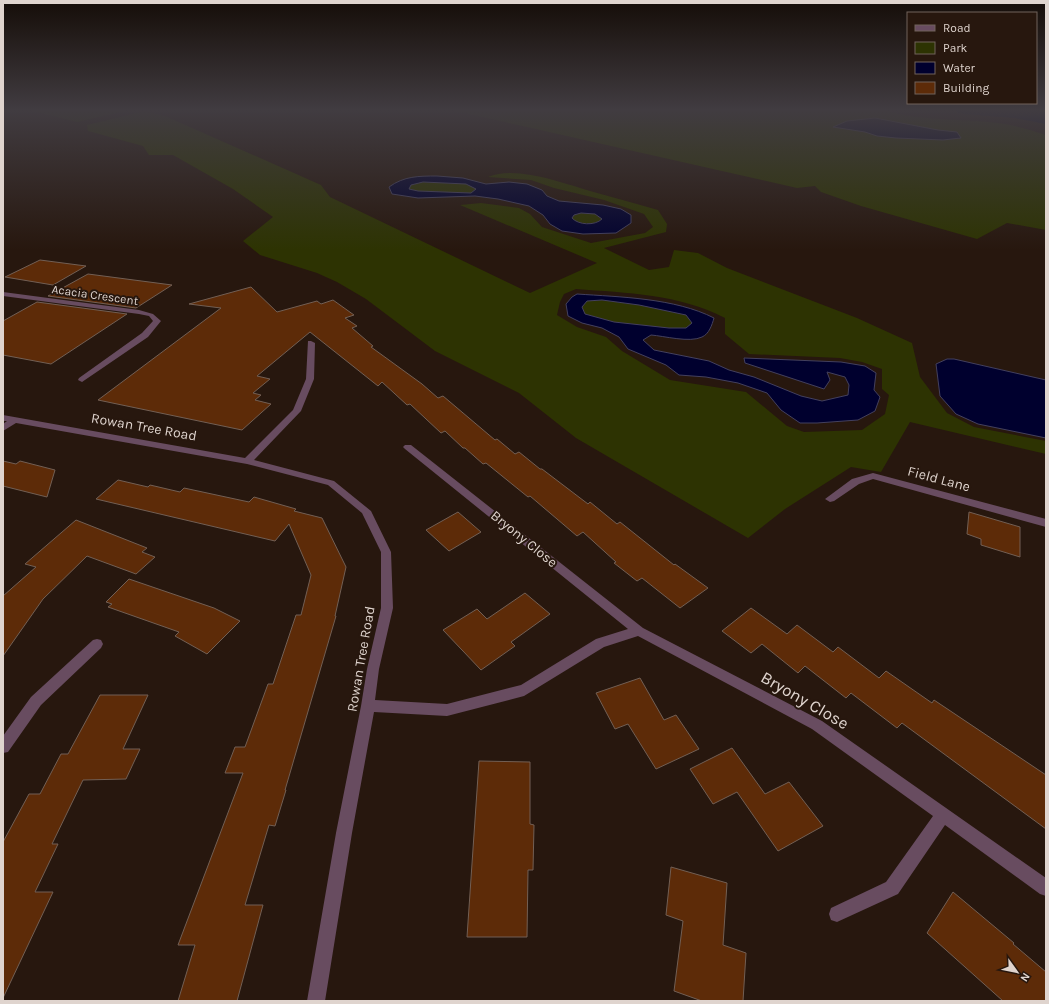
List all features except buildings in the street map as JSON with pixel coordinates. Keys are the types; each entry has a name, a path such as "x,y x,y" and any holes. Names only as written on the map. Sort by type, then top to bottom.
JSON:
{"street":[{"name":"Acacia Crescent","path":"3,294 139,312 151,315 157,321 145,336 82,380"},
{"path":"3,301 13,295"},
{"path":"247,461 297,411 310,379 311,343"},
{"path":"3,428 8,419"},
{"name":"Rowan Tree Road","path":"8,419 247,461 331,483 366,511 386,552 387,608 373,669 368,706 344,834 316,1001"},
{"name":"Bryony Close","path":"408,447 639,631 817,725 1046,888"},
{"name":"Field Lane","path":"830,499 864,476 873,476 1046,523"},
{"path":"368,706 447,710 524,690 600,643 639,631"},
{"path":"3,747 36,701 97,644"},
{"path":"837,914 892,888 943,815"}],"green space":[{"path":"175,156 255,156 321,185 330,197 530,293 597,263 460,205 481,203 519,208 530,214 542,227 591,243 645,233 653,227 644,214 604,200 554,188 531,180 488,177 512,173 539,176 658,210 667,224 666,232 604,248 649,270 669,267 674,250 698,253 727,268 857,318 912,343 920,377 947,413 974,427 1046,441 1046,454 910,422 881,472 851,467 785,509 748,538 576,438 519,393 435,351 366,299 337,282 317,273 260,255 243,241 273,217 233,189","holes":["576,289 671,299 707,310 725,318 725,334 749,354 840,358 862,362 882,369 882,389 889,395 885,414 862,430 804,432 787,426 746,392 670,380 622,351 606,337 577,327 557,315 560,302 564,294"]},
{"path":"655,156 1046,156 1046,230 1007,223 977,239 861,206 821,192 815,186 797,188"},
{"path":"423,182 466,184 477,189 471,193 418,191 409,189 411,185"},
{"path":"581,213 595,214 602,219 596,223 588,224 573,220 572,216"},
{"path":"602,300 639,305 686,315 693,323 686,328 669,328 614,322 585,314 582,307 587,301"}],"water":[{"path":"437,176 463,178 486,184 509,182 527,184 542,190 547,196 559,201 603,205 621,209 631,215 631,223 616,233 583,234 562,231 550,224 543,215 529,206 498,199 475,196 418,198 392,194 389,187 406,179","holes":["423,182 466,184 476,189 471,193 418,191 409,189 411,185","581,213 595,214 602,219 595,223 587,224 578,222 572,218 574,215"]},
{"path":"577,294 629,298 665,302 699,311 714,318 708,332 704,336 697,339 684,339 651,335 643,340 654,350 709,361 729,370 754,377 801,396 822,401 848,395 849,385 845,377 827,372 830,380 824,389 745,363 744,358 841,362 865,366 876,373 874,390 880,397 875,411 858,420 800,423 781,410 767,393 738,383 706,377 679,375 666,365 628,349 619,337 602,328 582,323 568,316 566,304","holes":["602,300 639,305 686,315 692,323 686,328 669,328 614,322 585,314 582,307 587,301"]},
{"path":"947,359 954,359 1046,380 1046,438 978,424 956,414 940,396 936,364"}]}
